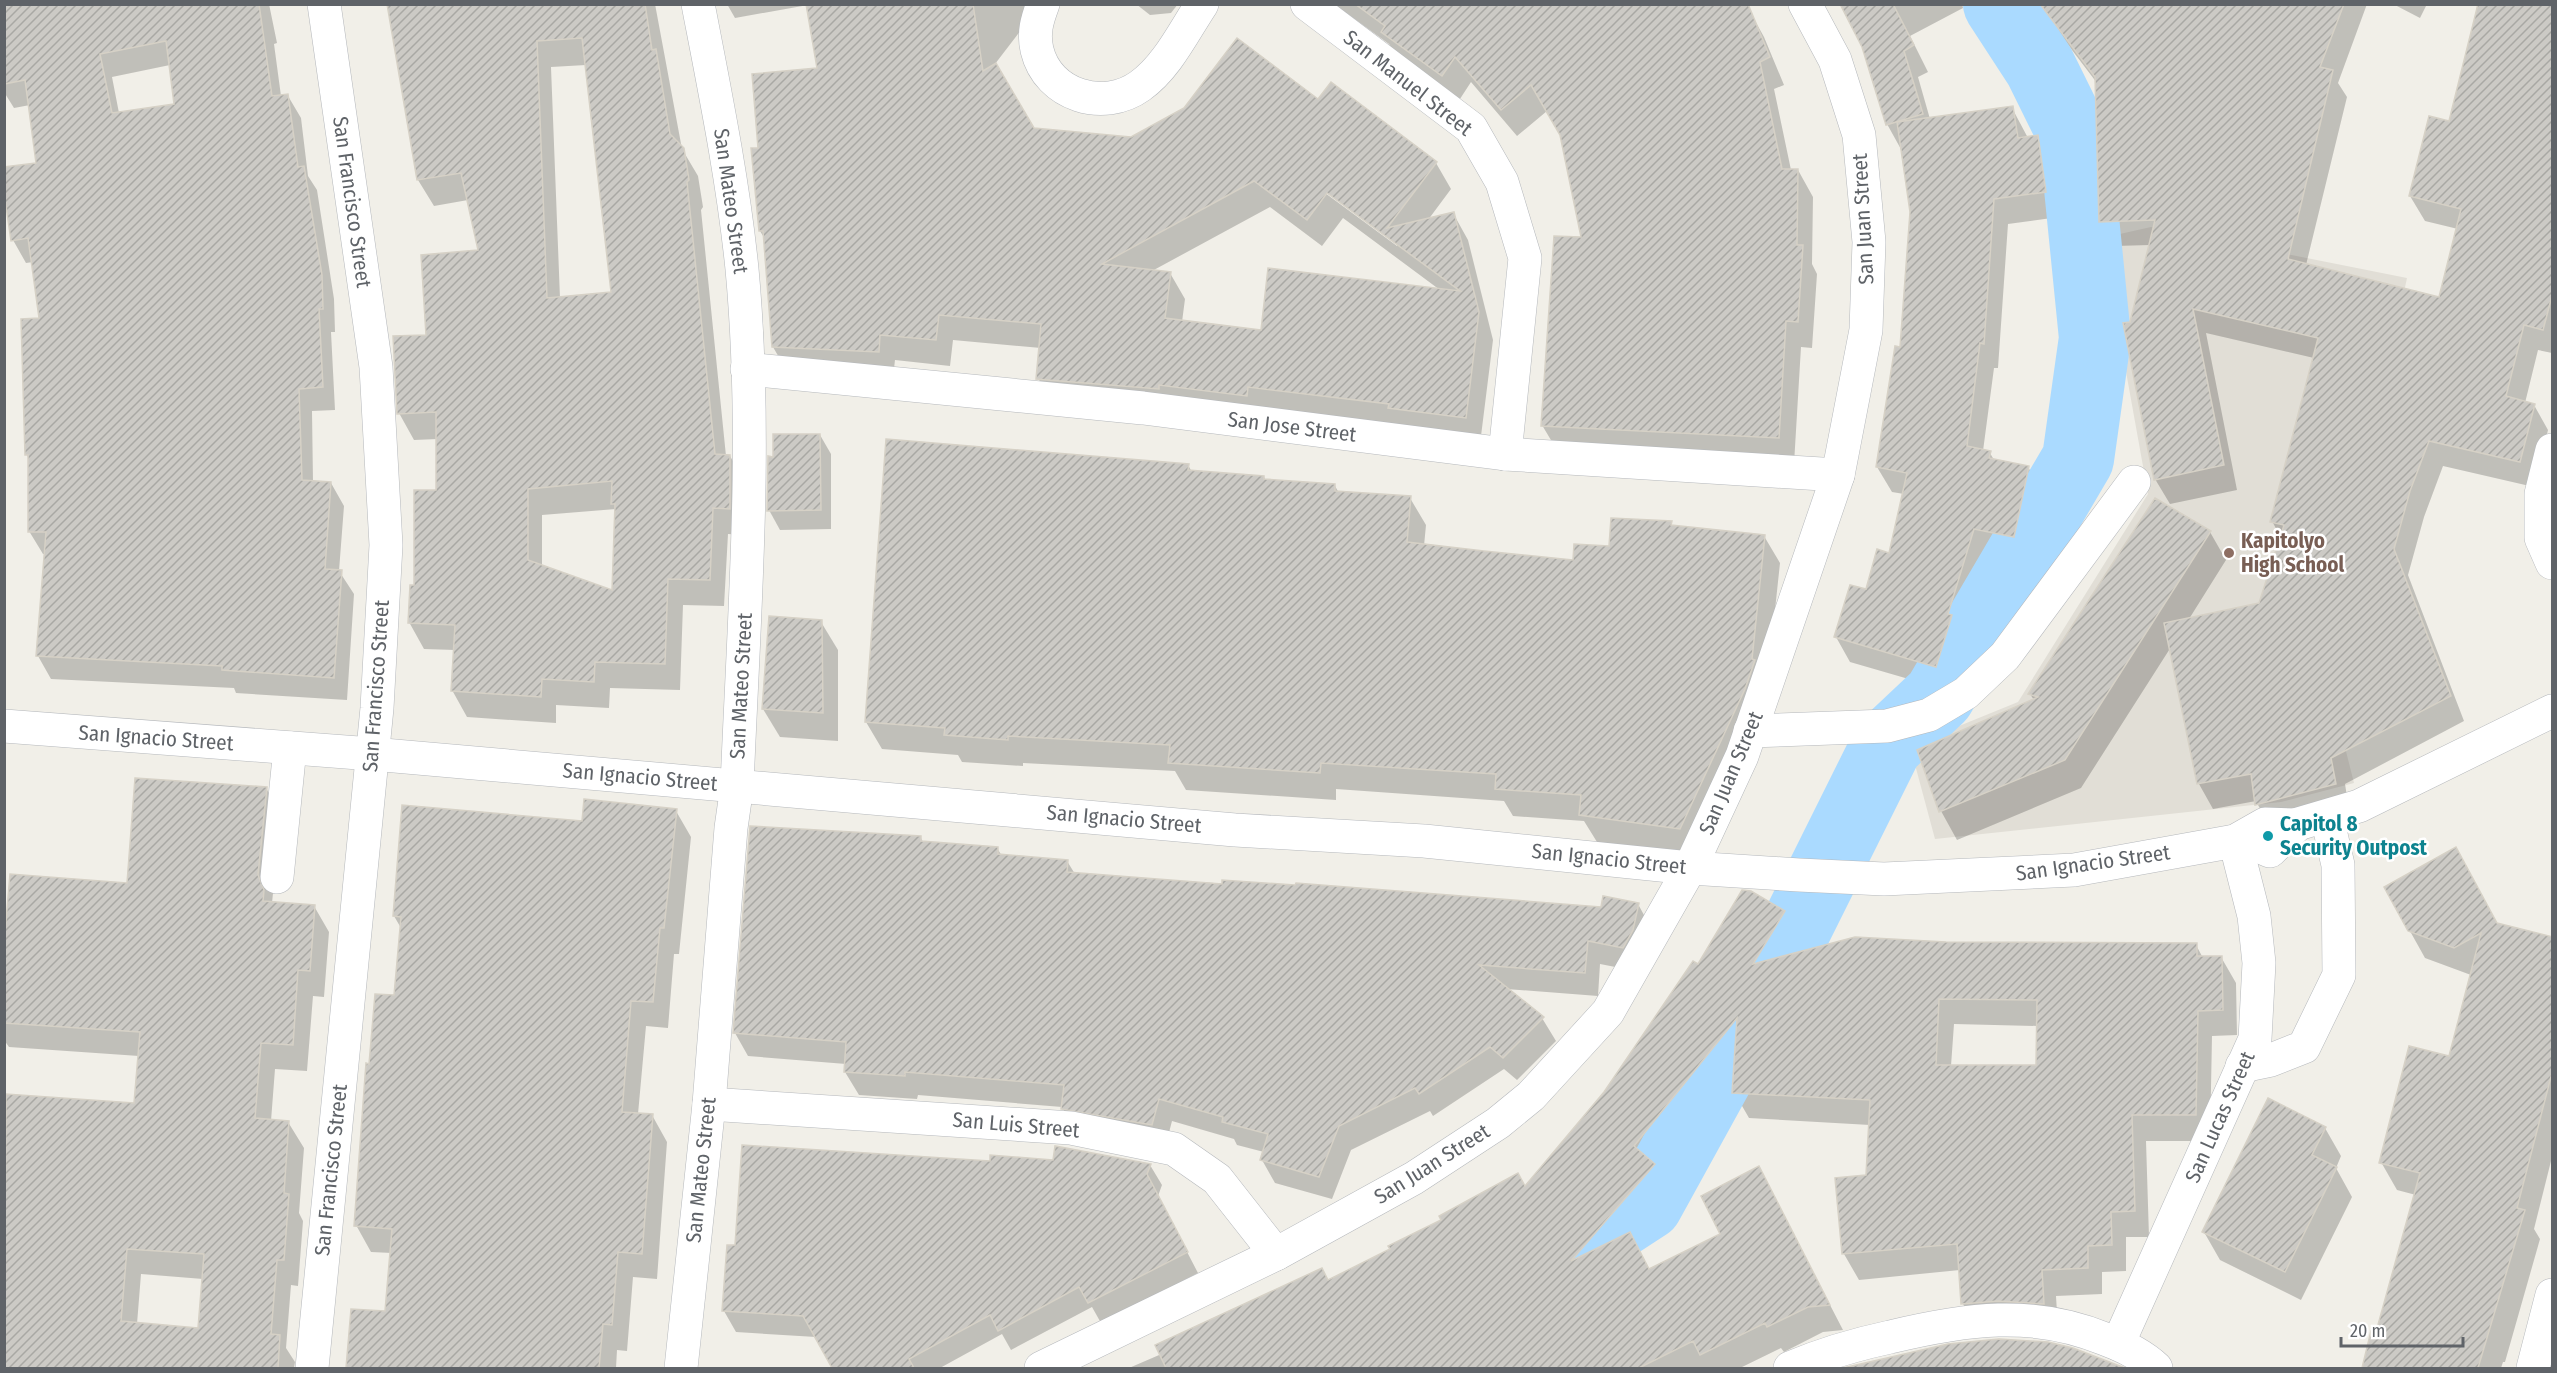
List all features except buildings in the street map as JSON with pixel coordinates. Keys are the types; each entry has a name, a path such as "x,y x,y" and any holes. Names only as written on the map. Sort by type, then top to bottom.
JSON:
{"street":[{"name":"San Francisco Street","path":"312,1368 377,708 386,545 376,367 324,4"},
{"name":"San Mateo Street","path":"681,1368 709,1104 731,828 737,786 750,487 742,271 732,179 698,4"},
{"path":"1043,4 1035,25 1037,51 1049,73 1069,92 1091,100 1116,99 1141,86 1159,68 1202,4"},
{"name":"San Manuel Street","path":"1307,4 1471,128 1502,182 1525,258 1505,454"},
{"name":"San Juan Street","path":"1041,1368 1082,1360 1414,1178 1463,1148 1531,1096 1608,1012 1690,868 1750,731 1838,475 1866,330 1869,242 1858,135 1835,60 1805,4"},
{"name":"San Jose Street","path":"747,369 1143,408 1505,454 1838,475"},
{"path":"2553,450 2541,494 2541,538 2553,563"},
{"path":"1750,731 1887,726 1929,715 1966,693 2005,656 2134,482"},
{"path":"2239,840 2270,851 2308,825 2359,806 2553,711"},
{"name":"San Ignacio Street","path":"4,726 372,754 1235,830 1424,841 1690,868 1799,875 1884,879 2074,870 2239,840"},
{"path":"277,877 290,748"},
{"path":"2242,1066 2271,1060 2304,1047 2338,975 2338,865 2308,825"},
{"name":"San Lucas Street","path":"2118,1344 2255,1039 2259,963 2254,916 2239,840"},
{"name":"San Luis Street","path":"709,1104 1071,1128 1174,1149 1217,1179 1276,1254"},
{"path":"2542,1351 2553,1295"},
{"path":"1790,1368 1830,1360 1945,1324 2014,1318 2076,1327 2144,1357 2156,1368"}],"shaded area":[{"name":"Kapitolyo High School","path":"2151,227 2407,278 2334,613 2325,668 2354,783 2281,802 1935,839 1910,746 2018,702 2148,494 2102,238"}],"waterway":[{"path":"1419,1368 1503,1319 1506,1296 1647,1204 1765,990 1887,745 1939,696 2078,459 2095,338 2075,138 2040,67 1999,4"}],"place":[{"name":"Kapitolyo High School","path":"2229,553"},
{"name":"Capitol 8 Security Outpost","path":"2268,836"}]}
